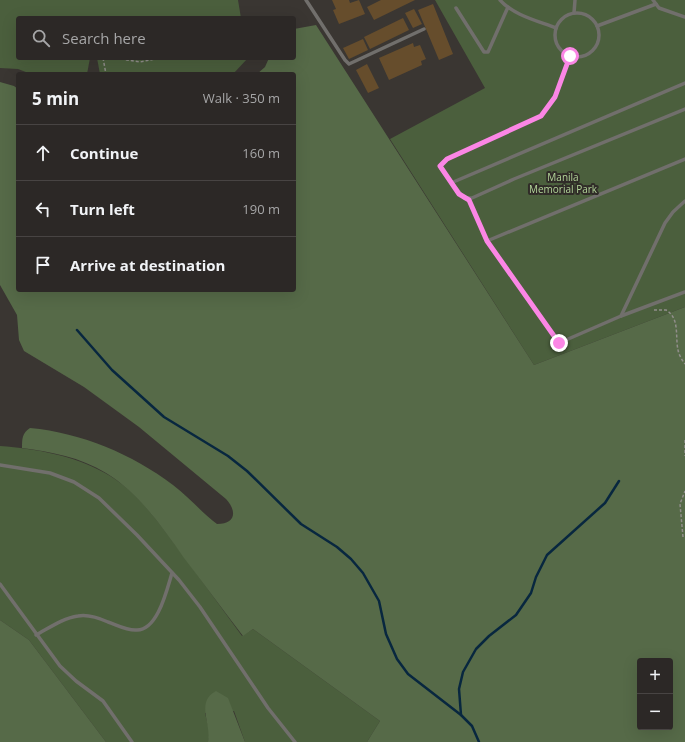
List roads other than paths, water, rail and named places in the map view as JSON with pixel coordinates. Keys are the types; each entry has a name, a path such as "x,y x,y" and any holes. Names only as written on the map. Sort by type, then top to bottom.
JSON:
{"lane":[{"path":"306,0 345,60 350,64 424,29"},
{"path":"500,0 508,7 556,28"},
{"path":"574,13 575,0"},
{"path":"653,0 664,11 685,17"},
{"path":"597,26 656,4"},
{"path":"456,8 484,52 488,52 508,7"},
{"path":"574,13 588,16 597,26 599,40 592,52 584,56 570,56 563,52 557,45 555,37 556,28 563,18 574,13"},
{"path":"570,56 555,97 541,116 443,161 441,164 441,169 459,194 469,200 487,241 559,343 621,316 685,292"},
{"path":"452,183 685,83"},
{"path":"469,200 514,179 685,109"},
{"path":"487,241 685,159"},
{"path":"621,316 665,223 673,212 685,201"},
{"path":"0,465 50,473 74,482 99,498 137,535 172,573 200,608 268,708 295,742"},
{"path":"36,635 64,620 79,616 96,617 126,628 137,630 146,629 155,619 165,597 172,573"},
{"path":"0,584 60,666 76,681 103,701 132,742"}],"waterway":[{"path":"77,330 112,370 164,417 228,456 247,471 301,524 337,547 351,559 363,573 379,601 386,634 397,659 408,674 461,715 472,726 479,742"},
{"path":"461,715 459,689 463,672 476,649 489,636 516,615 531,593 536,577 547,555 605,503 619,481"}],"park label":[{"name":"Manila Memorial Park","path":"563,182"}]}
